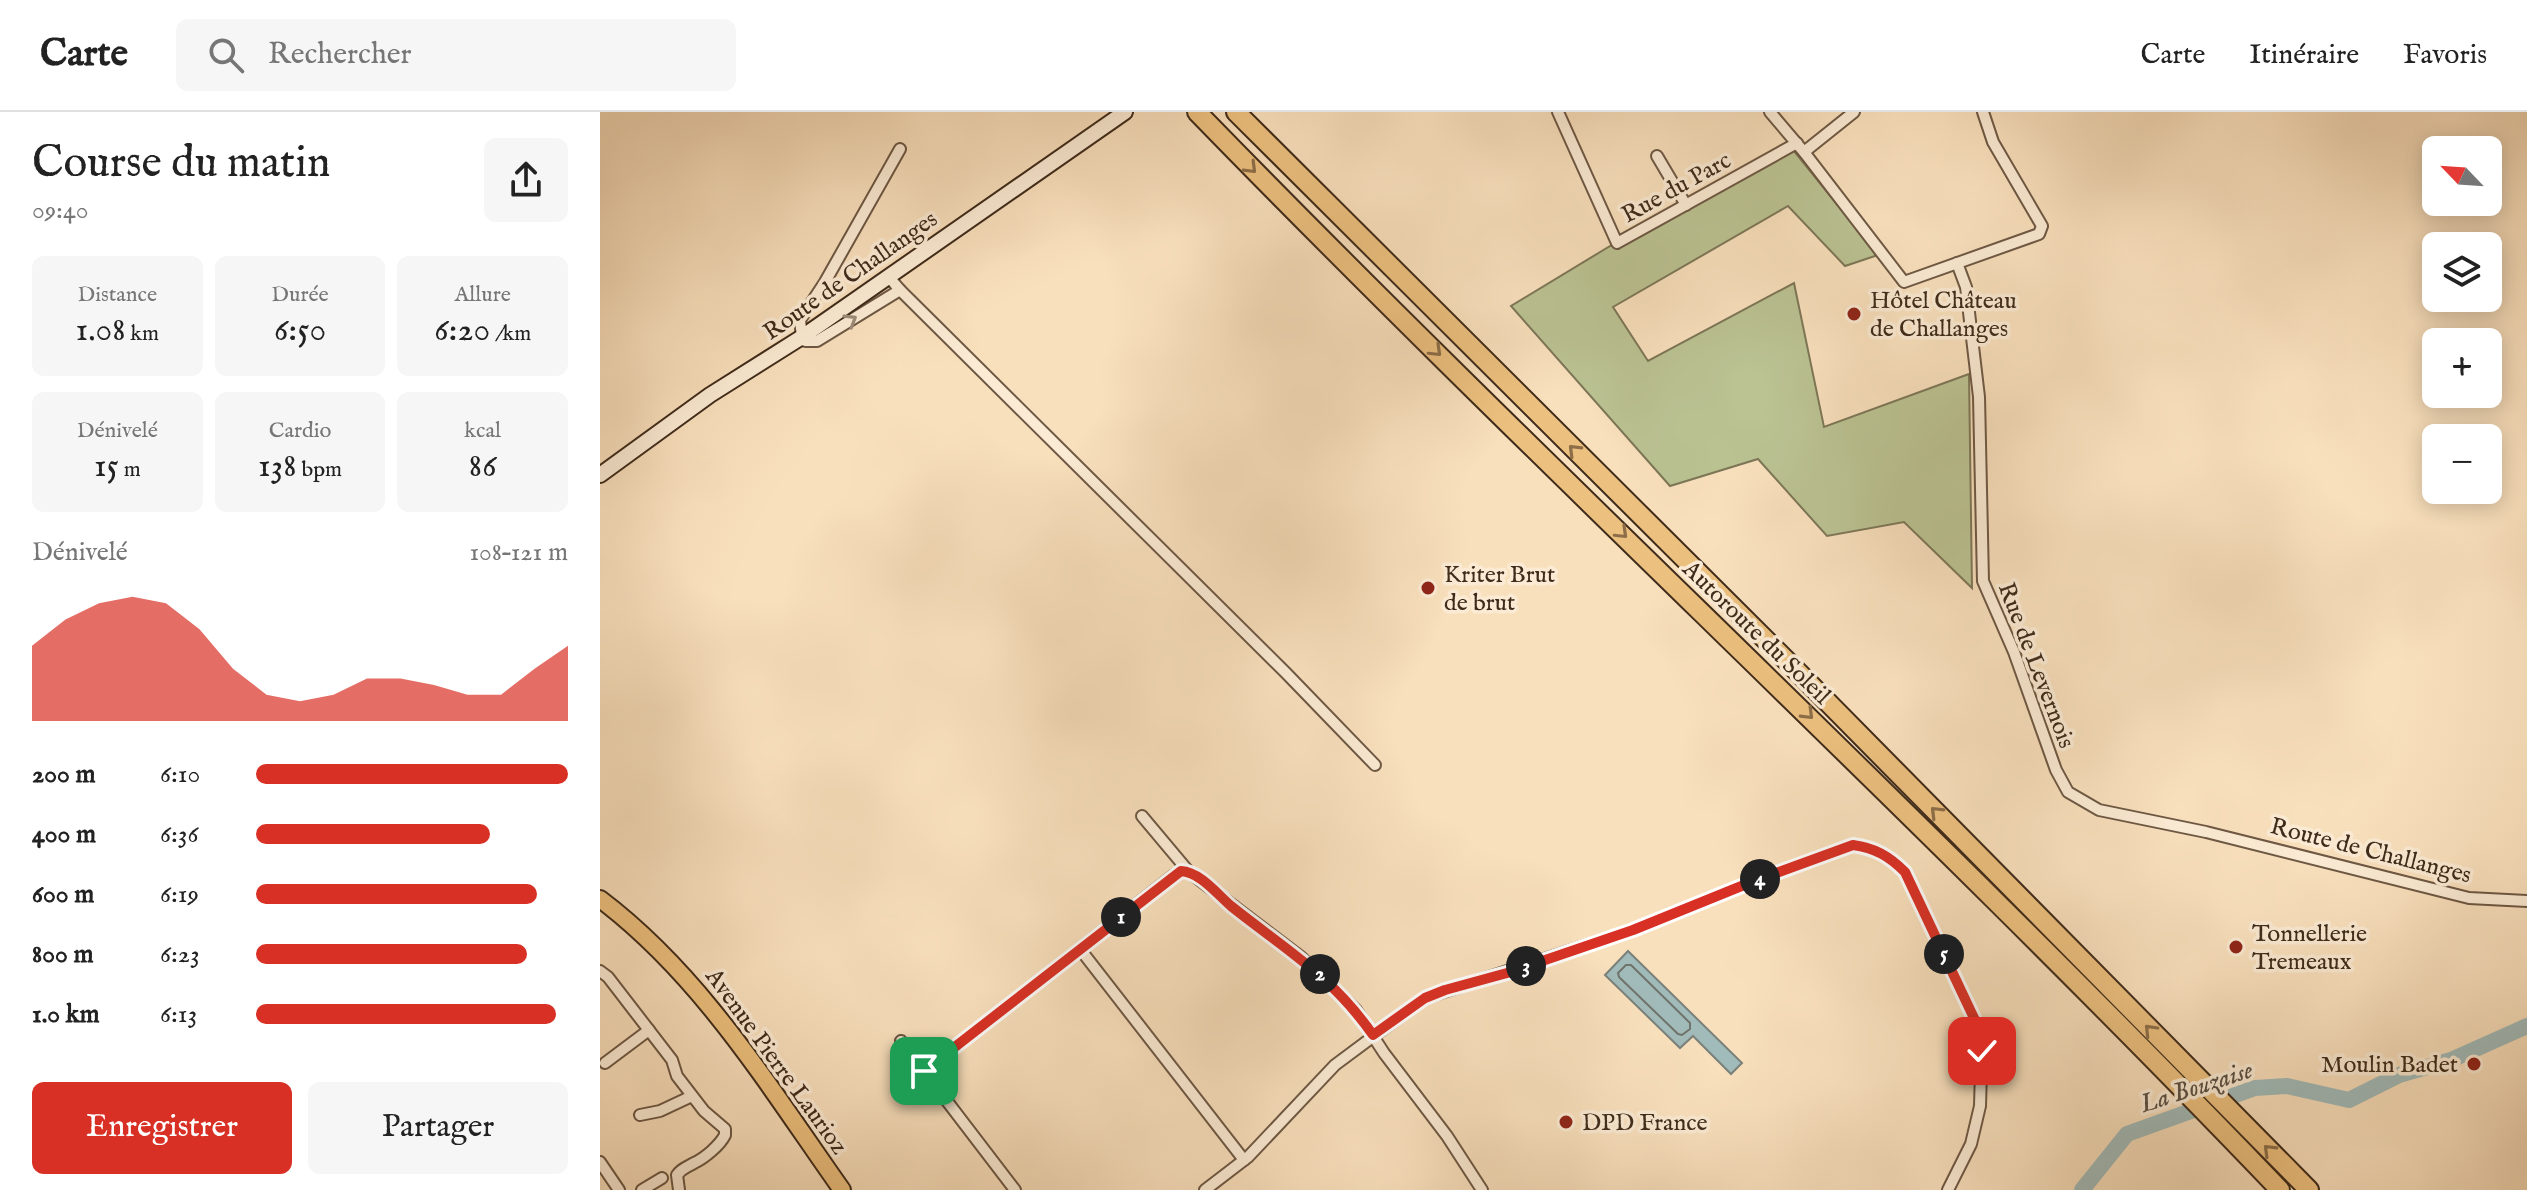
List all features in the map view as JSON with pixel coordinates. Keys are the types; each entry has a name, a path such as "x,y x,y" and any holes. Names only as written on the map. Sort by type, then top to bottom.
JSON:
{"highway":[{"name":"Autoroute du Soleil","path":"1197,112 1401,318 1775,681 2198,1091 2229,1110 2309,1190"},
{"name":"Autoroute du Soleil","path":"1236,112 1792,666 2198,1091 2207,1113 2280,1190"}],"main road":[{"name":"Avenue Pierre Laurioz","path":"600,899 657,948 701,994 842,1190"}],"street":[{"name":"Route de Challanges","path":"600,475 710,395 802,337 1125,112"},
{"name":"Rue du Parc","path":"1558,112 1617,243 1800,147 1854,112"},
{"path":"1770,112 1904,282 2039,234 2042,226 1993,142 1985,113"},
{"path":"900,149 800,320 802,337 805,341 817,341 900,290"},
{"path":"1657,156 1686,205"},
{"name":"Rue de Levernois","path":"1957,263 1966,287 1979,397 1983,581 2014,652 2056,770 2068,792 2099,810 2206,832"},
{"path":"888,276 1375,765"},
{"path":"1142,816 1189,872 1309,964 1356,1010 1482,1190"},
{"name":"Route de Challanges","path":"2206,832 2469,898 2527,901"},
{"path":"1205,1190 1244,1160 1280,1126 1335,1065 1425,998 1633,930 1853,845 1869,847 1890,857 1905,872 1982,1035 1980,1106 1971,1144 1948,1190"},
{"path":"924,1071 1174,875 1181,871 1189,872"},
{"path":"1080,949 1244,1160"},
{"path":"601,972 672,1060 677,1076 710,1119 725,1129 722,1141 698,1161 681,1169 677,1175 679,1190"},
{"path":"605,1063 649,1030"},
{"path":"901,1041 1015,1190"},
{"path":"640,1115 660,1111 692,1096"},
{"path":"600,1162 619,1190"},
{"path":"642,1190 662,1178"}],"green space":[{"path":"1790,146 1878,255 1845,266 1788,206 1613,307 1648,361 1794,283 1824,427 1969,374 1972,588 1904,522 1827,536 1758,459 1670,486 1511,306 1615,243"}],"water":[{"path":"1628,951 1742,1063 1731,1074 1693,1036 1680,1048 1605,975"}],"waterway":[{"name":"La Bouzaise","path":"2082,1190 2127,1134 2255,1088 2287,1086 2349,1100 2399,1075 2451,1060 2527,1026"}],"place":[{"name":"Hôtel Château de Challanges","path":"1854,314"},
{"name":"Kriter Brut de brut","path":"1428,588"},
{"name":"Tonnellerie Tremeaux","path":"2236,947"},
{"name":"Moulin Badet","path":"2474,1064"},
{"name":"DPD France","path":"1566,1122"}],"route":[{"path":"924,1071 1181,871 1197,877 1232,907 1301,957 1356,1010 1373,1035 1425,998 1445,990 1507,973 1633,930 1853,845 1869,847 1890,857 1905,872 1982,1035 1982,1051"}]}
